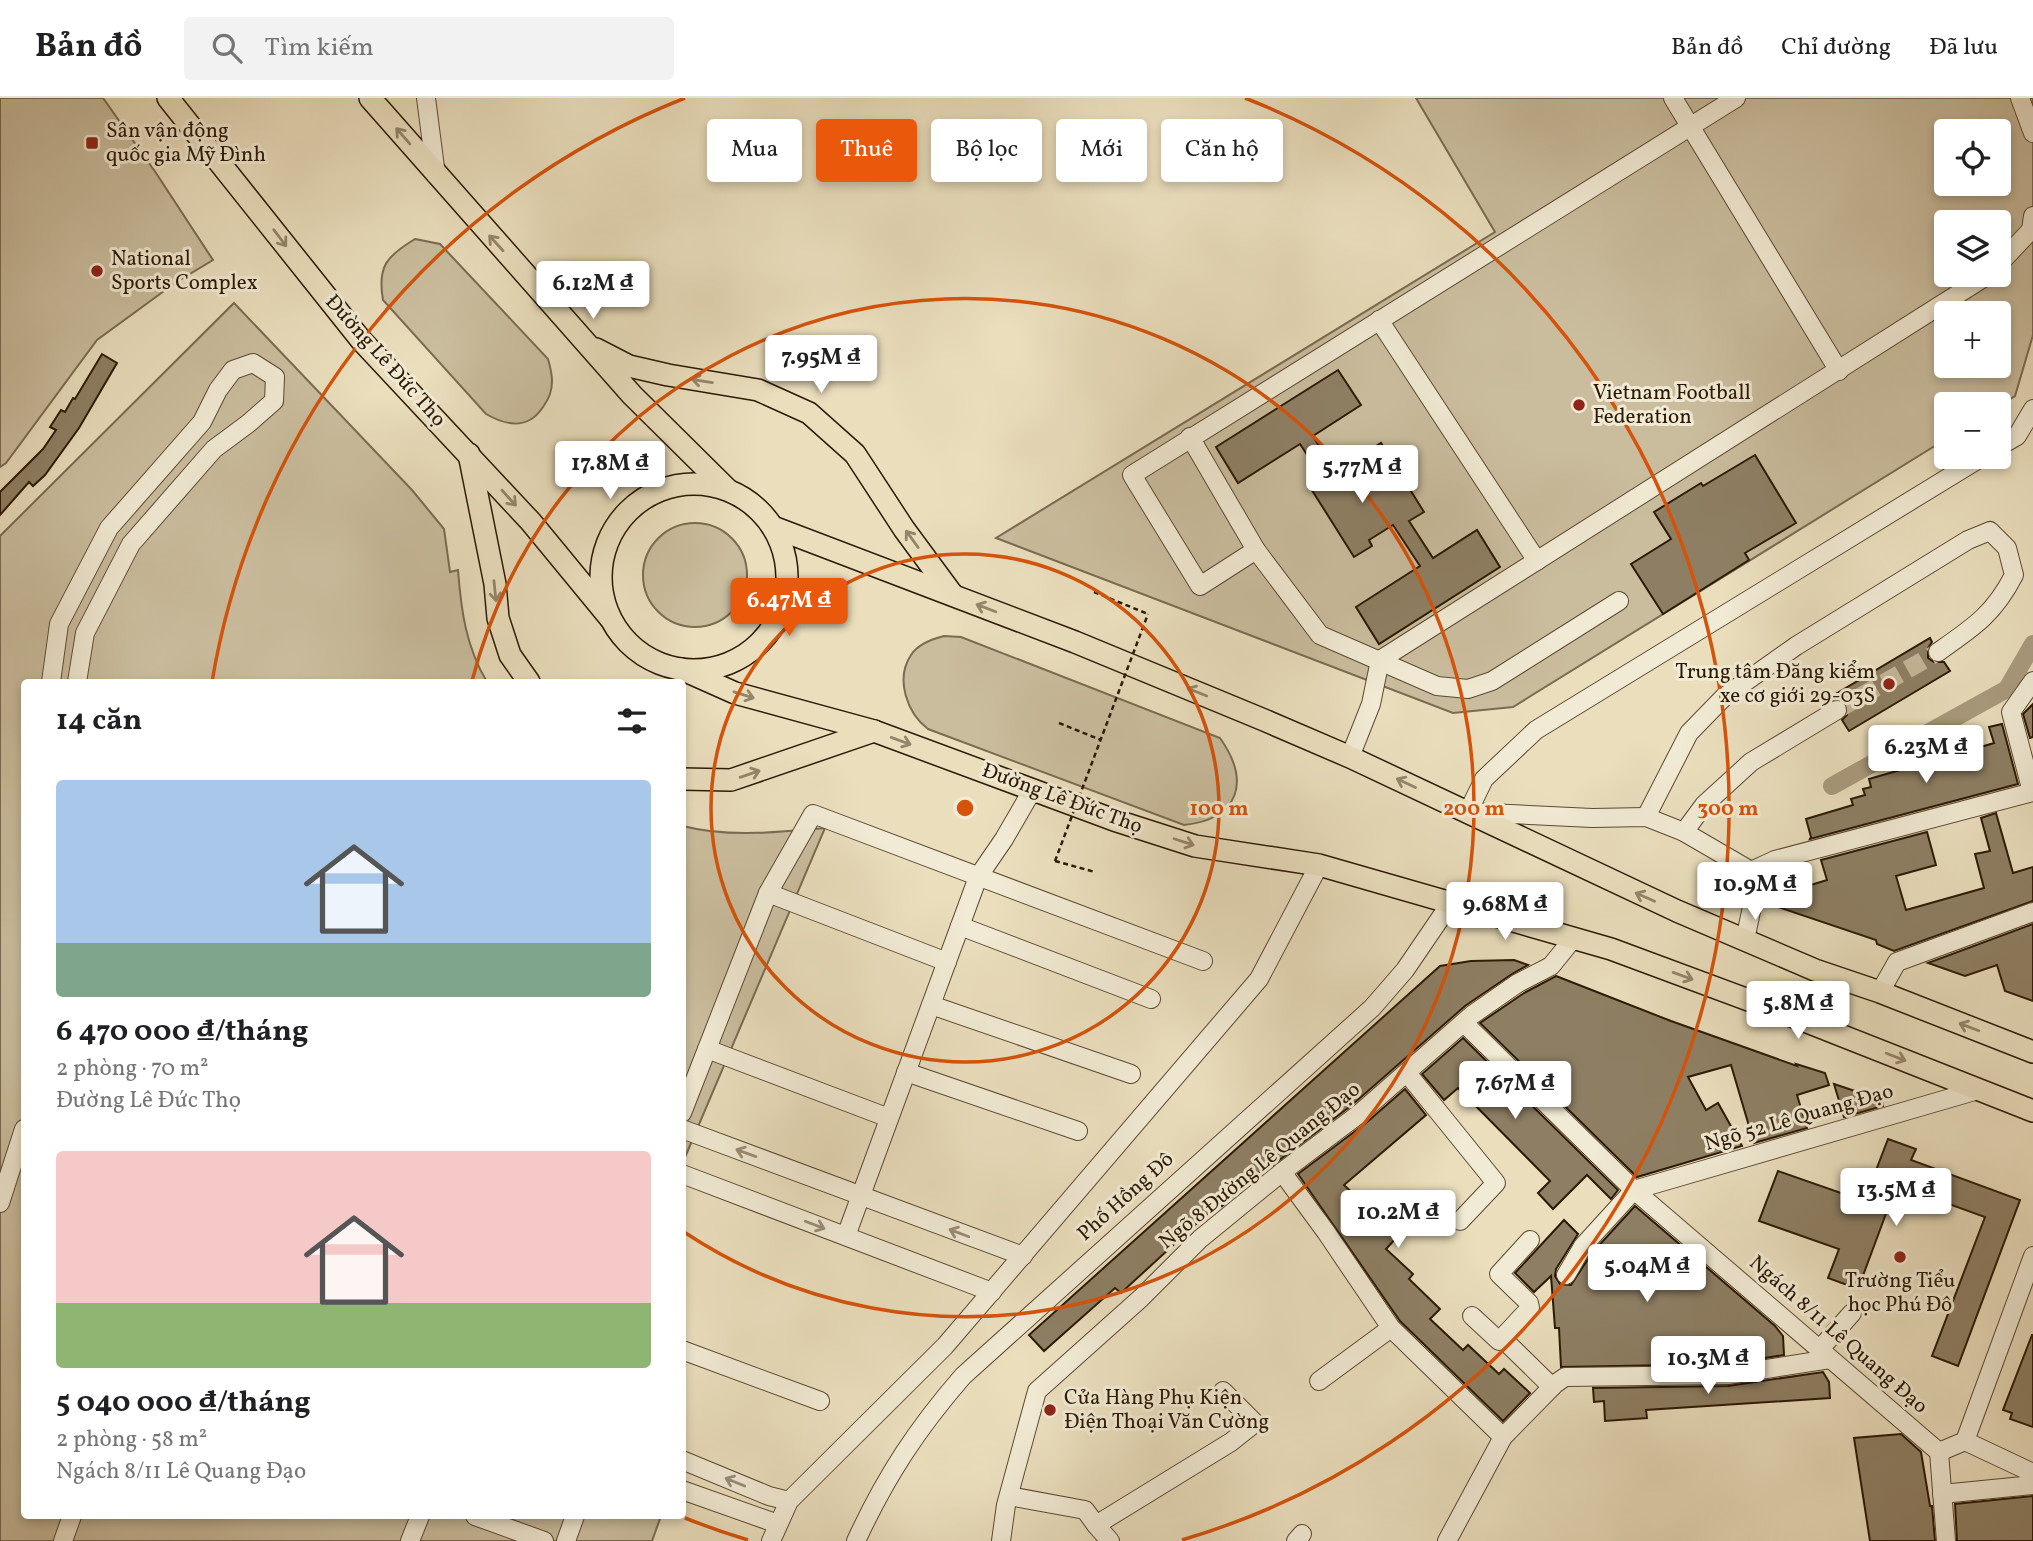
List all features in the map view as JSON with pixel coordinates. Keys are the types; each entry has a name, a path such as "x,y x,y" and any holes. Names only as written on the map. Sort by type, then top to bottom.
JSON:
{"main road":[{"name":"Đường Lê Đức Thọ","path":"168,98 361,340 531,522 610,618"},
{"path":"370,98 632,395 727,489 753,504 773,527 785,554 787,584 780,614 763,639 739,658 711,669 681,669 652,660 627,643 610,618 601,588 603,556 615,527 636,504 664,489 696,484 727,489"},
{"path":"584,342 629,366 758,390 809,413 855,454 904,529 952,594"},
{"path":"468,452 495,584 498,618 510,656 527,679"},
{"path":"773,527 1087,647 1350,757 1634,892 1815,970 1880,992 2033,1052"},
{"name":"Đường Lê Đức Thọ","path":"681,669 735,693 874,731 1114,820 1195,846 1319,865 1624,954 1797,1018 2033,1111"},
{"path":"686,779 731,780 874,731"}],"street":[{"path":"426,98 436,174"},
{"path":"1673,98 1839,371"},
{"path":"1256,550 1200,586 1132,475 1736,98"},
{"path":"2020,98 2033,133"},
{"path":"2011,251 2031,230 2033,216"},
{"path":"1350,757 1371,704 1380,660 1969,287"},
{"path":"1379,320 1537,561"},
{"path":"51,679 59,624 109,528 202,422 218,390 233,370 253,363 275,377 274,401 214,449 131,544 85,633 77,679"},
{"path":"2011,439 2017,436 2033,411"},
{"path":"1190,437 1256,550 1320,635 1437,686 1468,689 1493,681 1619,601"},
{"path":"1751,871 1684,832 1646,817 1592,818 1468,812 1483,779 1536,730 1962,469"},
{"path":"1646,817 1689,733 1724,697 1796,646 1968,540 1990,531 2007,548 2014,575 1994,609 1938,652"},
{"path":"1751,871 1774,860 2033,792 2011,712 2033,681"},
{"path":"1684,832 1704,805 1751,762 1837,710"},
{"path":"846,1236 978,877 1033,789"},
{"path":"686,1103 768,893 813,814 1203,961"},
{"path":"686,1492 775,1533 789,1501 945,1346 1259,979 1319,865"},
{"path":"1745,940 1753,902 1751,871"},
{"path":"768,893 947,962"},
{"name":"Phố Hồng Đô","path":"856,1541 897,1461 929,1415 963,1376 1372,1008 1405,970 1450,904"},
{"path":"1880,992 1897,962 2033,912"},
{"path":"960,926 1151,999"},
{"name":"Ngõ 8 Đường Lê Quang Đạo","path":"1001,1541 1009,1496 1037,1391 1141,1298 1200,1239 1359,1114 1464,1023 1518,983 1551,966 1572,940"},
{"path":"931,1005 1132,1074"},
{"name":"Ngách 8/11 Lê Quang Đạo","path":"1464,1023 1634,1190 1939,1452"},
{"path":"708,1049 889,1118"},
{"path":"906,1072 1077,1131"},
{"path":"1408,1073 1496,1183 1460,1221"},
{"name":"Ngõ 52 Lê Quang Đạo","path":"1634,1190 1978,1090"},
{"path":"686,1130 1023,1256"},
{"path":"0,1203 21,1138"},
{"path":"1282,1172 1391,1328 1503,1437"},
{"path":"686,1176 992,1292"},
{"path":"1566,1275 1583,1245 1634,1190"},
{"path":"1472,1316 1499,1341 1531,1308 1494,1269 1530,1240"},
{"path":"1946,1541 1939,1452 1965,1441 2033,1256"},
{"path":"1447,1541 1503,1437 1564,1377 1728,1374 1824,1354 1852,1313"},
{"path":"1320,1381 1391,1328"},
{"path":"1502,1338 1552,1387"},
{"path":"686,1351 820,1401"},
{"path":"1096,1525 1231,1443 1255,1423 1223,1391"},
{"path":"1965,1441 2033,1473"},
{"path":"686,1462 769,1496 789,1501"},
{"path":"1942,1494 2033,1485"},
{"path":"1009,1496 1085,1510 1110,1541"},
{"path":"62,1541 71,1519"},
{"path":"410,1541 419,1519"},
{"path":"483,1519 544,1541"},
{"path":"566,1541 575,1519"}],"path":[{"path":"1094,592 1148,614 1055,861 1096,872"},
{"path":"1059,723 1101,740"}],"shaded area":[{"name":"National Sports Complex","path":"0,98 103,98 213,260 175,283 97,340 6,463 0,467"},
{"name":"Vietnam Football Federation","path":"1416,98 2033,98 2033,335 2015,396 2011,398 2011,392 1934,392 1934,446 1513,707 1453,713 996,538 1495,232"},
{"path":"415,239 440,244 548,359 552,378 551,392 543,407 531,419 517,424 486,414 383,300 382,279 386,263 397,251"},
{"path":"234,303 412,490 444,529 450,572 458,570 469,642 485,679 21,679 21,1519 660,1519 652,1541 0,1541 0,536"},
{"path":"695,523 715,527 738,546 743,555 747,575 743,595 724,618 715,623 695,627 675,623 652,604 647,595 643,575 647,555 666,532 675,527"},
{"path":"944,636 961,637 1220,738 1235,769 1237,783 1234,796 1228,806 1217,815 1184,825 928,729 909,705 904,674 906,664 917,648"},
{"path":"686,827 736,833 825,828 686,1155"}],"building":[{"path":"102,354 117,363 79,428 45,475 33,486 29,482 0,515 0,492 43,449 56,430 50,427 61,410 65,412 73,398 75,399"},
{"path":"1338,370 1361,405 1313,436 1338,477 1368,458 1365,453 1381,443 1424,512 1409,521 1433,558 1477,530 1500,567 1379,644 1356,607 1420,566 1393,525 1369,540 1372,546 1354,557 1310,487 1323,479 1300,444 1238,483 1216,447"},
{"path":"1755,455 1796,523 1745,553 1749,560 1663,614 1631,564 1671,539 1654,512 1701,483 1703,486"},
{"name":"Trung tâm Đăng kiểm xe cơ giới 29-03S","path":"1930,638 1932,642 1928,648 1928,658 1934,662 1944,662 1950,671 1849,731 1842,720 1847,715 1847,705 1842,700 1829,698"},
{"path":"2033,704 2033,737 2030,738 2023,714"},
{"path":"2002,724 2018,784 1810,839 1806,819 1853,805 1851,799 1865,795 1863,789 1871,787 1869,779 1938,759 1933,742 1959,734 1964,752 1994,743 1989,727"},
{"path":"1996,813 2013,873 2033,867 2033,901 1894,951 1877,944 1876,940 1772,905 1794,867 1801,888 1827,880 1821,860 1927,832 1936,865 1896,876 1906,910 1984,888 1975,854 1990,851 1981,818"},
{"path":"2033,924 2033,1001 2005,991 1997,965 1965,976 1928,963"},
{"path":"1514,960 1528,965 1465,1006 1352,1105 1265,1171 1263,1169 1222,1206 1219,1203 1121,1293 1115,1288 1044,1351 1029,1335 1440,966 1471,961"},
{"path":"1556,976 1671,1021 1797,1066 1796,1064 1825,1073 1829,1085 1797,1095 1807,1128 1754,1143 1731,1065 1688,1077 1706,1110 1718,1103 1742,1146 1637,1177 1480,1023 1524,993"},
{"path":"1463,1038 1618,1190 1611,1199 1587,1175 1553,1209 1538,1193 1550,1181 1458,1088 1444,1100 1422,1074"},
{"path":"1834,1084 1882,1100 1883,1106 1844,1117"},
{"path":"1405,1089 1426,1115 1344,1185 1398,1236 1386,1249 1413,1274 1409,1279 1440,1309 1430,1319 1463,1350 1468,1345 1499,1374 1504,1369 1530,1393 1503,1421 1400,1321 1298,1174 1366,1123"},
{"name":"Trường Tiểu học Phú Đô","path":"1888,1139 1916,1149 1911,1160 2020,1200 1958,1366 1932,1356 1985,1217 1905,1188 1894,1214 1887,1211 1858,1289 1828,1278 1839,1249 1759,1221 1778,1171 1858,1199 1865,1199"},
{"path":"1635,1206 1775,1326 1783,1336 1784,1355 1727,1364 1561,1367 1559,1328 1555,1328 1551,1276 1534,1292 1515,1273 1564,1220 1578,1234 1556,1269 1555,1276 1560,1284 1571,1285 1592,1253"},
{"path":"2032,1335 2033,1427 2010,1419 2012,1413 2003,1410"},
{"path":"1823,1372 1829,1382 1830,1398 1646,1410 1647,1418 1605,1421 1604,1401 1594,1402 1593,1388 1728,1386"},
{"path":"1901,1434 1921,1452 1932,1506 1935,1541 1870,1541 1854,1438"},
{"path":"2033,1496 2033,1541 1957,1541 1955,1504"}],"waterway":[{"path":"1832,786 2007,689 2033,644"}],"tunnel":[{"path":"1837,710 1938,652"}],"place":[{"name":"Sân vận động quốc gia Mỹ Đình","path":"92,143"},
{"name":"National Sports Complex","path":"97,271"},
{"name":"Vietnam Football Federation","path":"1579,405"},
{"name":"Trung tâm Đăng kiểm xe cơ giới 29-03S","path":"1889,684"},
{"name":"Trường Tiểu học Phú Đô","path":"1900,1257"},
{"name":"Cửa Hàng Phụ Kiện Điện Thoại Văn Cường","path":"1050,1410"}]}
